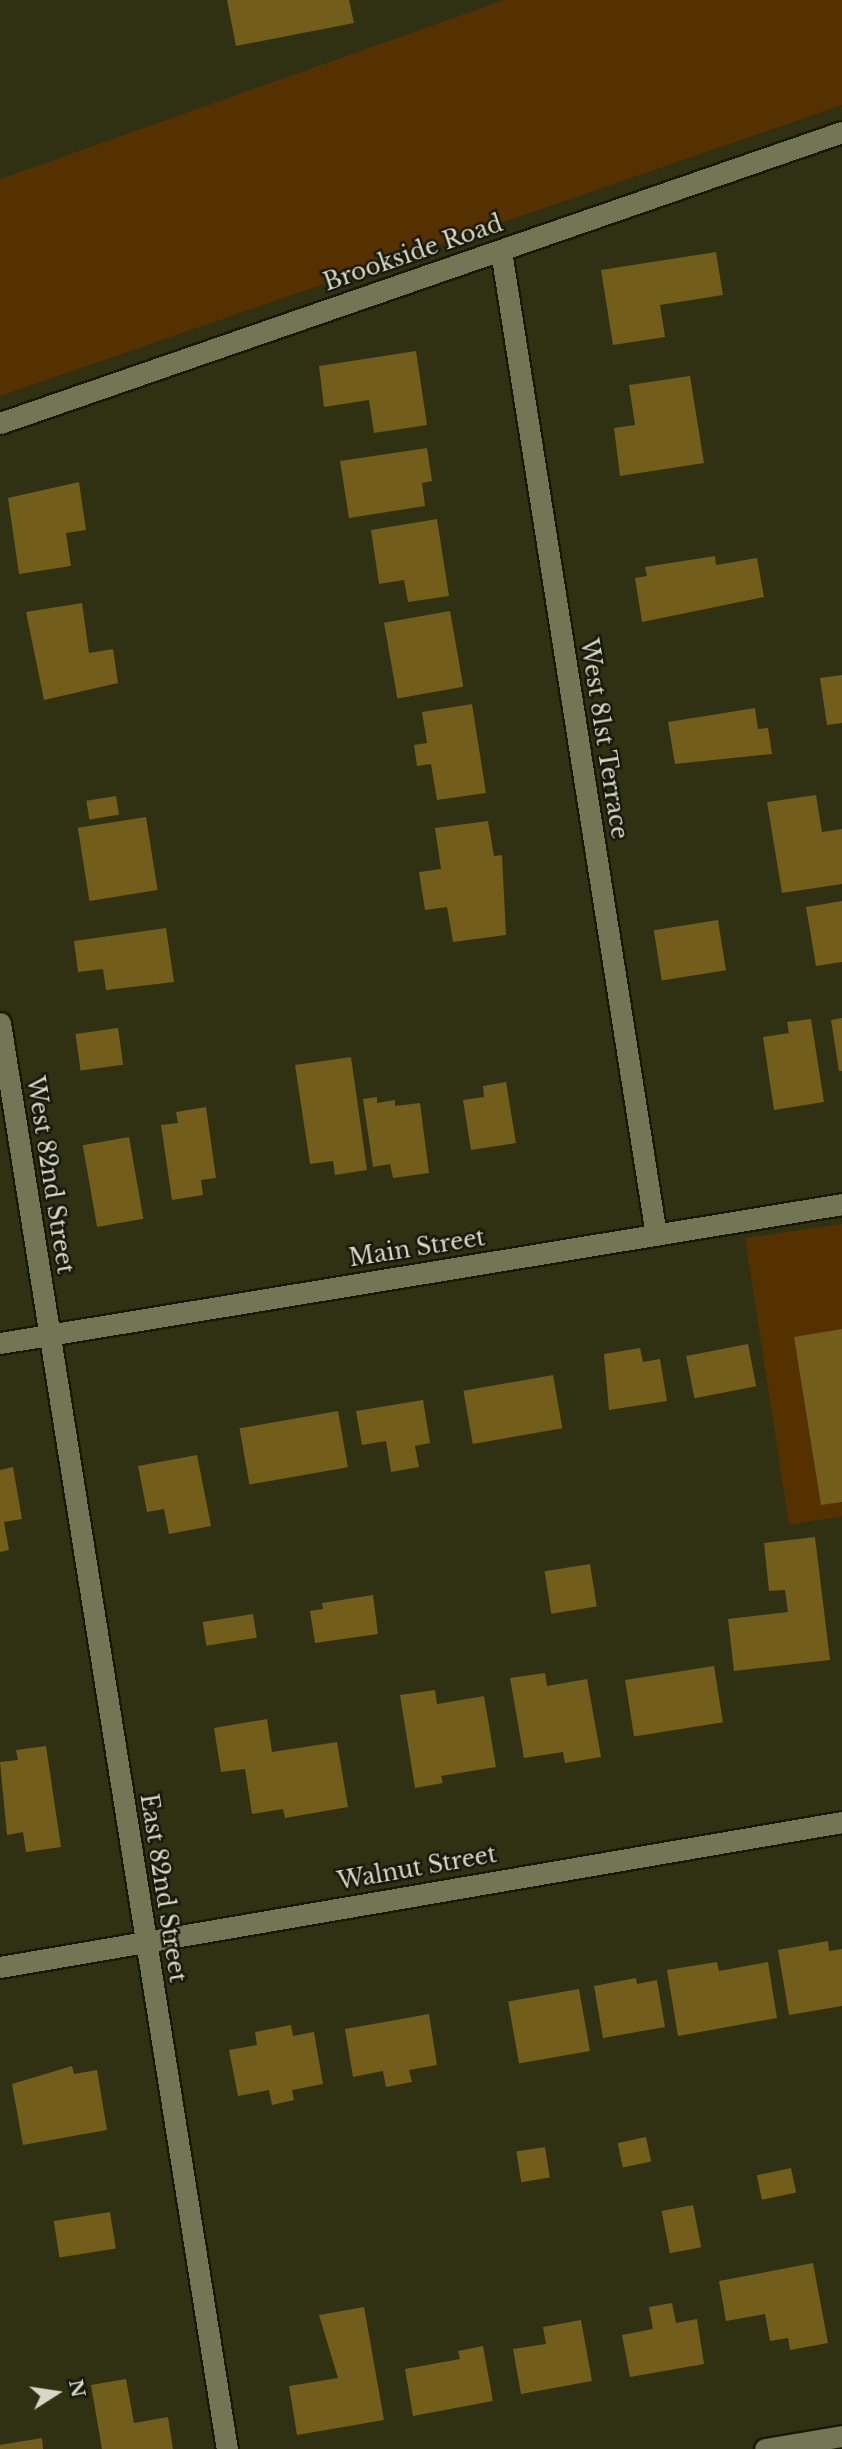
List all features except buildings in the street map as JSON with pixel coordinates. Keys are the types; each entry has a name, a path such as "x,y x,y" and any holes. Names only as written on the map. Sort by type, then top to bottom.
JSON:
{"street":[{"name":"Brookside Road","path":"0,423 842,132"},
{"name":"West 81st Terrace","path":"501,251 656,1235"},
{"name":"West 82nd Street","path":"0,1023 48,1335"},
{"name":"Main Street","path":"0,1343 842,1204"},
{"name":"East 82nd Street","path":"48,1335 227,2449"},
{"name":"Walnut Street","path":"0,1967 842,1822"},
{"path":"765,2449 842,2436"}],"shaded area":[{"path":"504,0 842,0 842,105 0,396 0,179"},
{"path":"842,1224 842,1516 789,1525 745,1238"}]}
